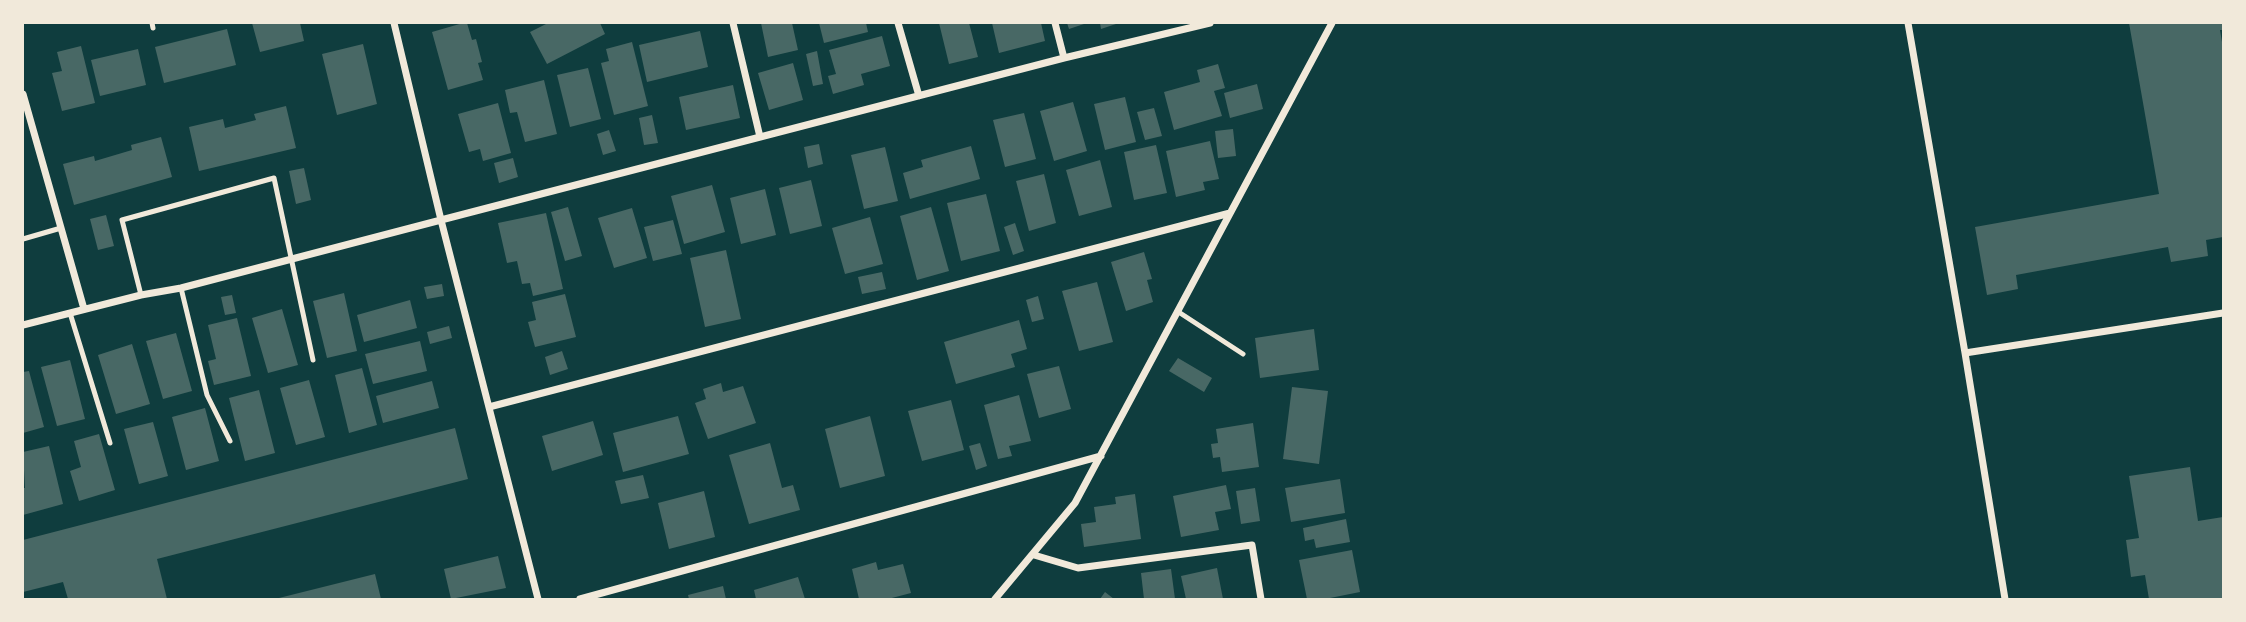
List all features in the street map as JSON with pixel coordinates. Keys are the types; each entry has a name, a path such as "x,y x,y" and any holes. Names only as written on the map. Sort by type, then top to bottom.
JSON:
{"street":[{"path":"394,23 441,220 538,599"},
{"path":"733,23 760,137"},
{"path":"898,23 919,96"},
{"path":"1055,23 1064,58"},
{"path":"23,325 141,295 181,288 1064,58 1210,23"},
{"path":"995,599 1075,503 1332,23"},
{"path":"1909,23 2005,599"},
{"path":"23,94 25,110 84,309"},
{"path":"489,407 1230,213"},
{"path":"1965,353 2223,313"},
{"path":"580,599 1101,456"},
{"path":"1034,555 1078,568 1251,545 1261,599"}],"lane":[{"path":"141,295 122,220 274,178 313,360"},
{"path":"23,239 61,228"},
{"path":"181,288 207,394 230,441"},
{"path":"1177,311 1243,354"},
{"path":"70,313 110,443"}],"building":[{"path":"252,23 300,23 304,41 260,52"},
{"path":"467,23 472,40 476,39 483,80 448,90 432,32"},
{"path":"548,23 600,23 605,34 547,64 530,32"},
{"path":"761,23 792,23 798,50 768,57"},
{"path":"819,23 866,23 868,32 824,43"},
{"path":"939,23 969,23 978,57 949,64"},
{"path":"992,23 1041,23 1045,41 999,53"},
{"path":"1067,23 1087,23 1069,29"},
{"path":"1100,23 1119,23 1101,29"},
{"path":"2129,23 2223,23 2223,30 2220,30 2223,48 2223,237 2206,240 2208,256 2171,262 2168,247 2016,275 2018,289 1987,295 1975,227 2159,194"},
{"path":"227,29 236,65 164,83 155,47"},
{"path":"700,31 708,67 647,82 639,45"},
{"path":"882,36 890,66 861,74 864,85 833,94 828,76 836,74 829,50"},
{"path":"632,42 648,106 614,115 601,63 609,61 606,49"},
{"path":"363,44 377,104 337,115 322,54"},
{"path":"81,46 95,103 62,111 52,73 62,71 57,52"},
{"path":"138,49 146,85 100,96 91,60"},
{"path":"817,51 823,84 813,86 806,54"},
{"path":"793,63 803,100 769,110 758,73"},
{"path":"1218,64 1225,88 1214,91 1222,116 1174,130 1164,92 1200,82 1197,70"},
{"path":"588,68 601,119 570,127 557,75"},
{"path":"544,80 557,134 525,142 517,112 510,113 505,90"},
{"path":"1257,84 1263,109 1230,118 1224,93"},
{"path":"733,85 740,118 686,130 679,97"},
{"path":"1125,97 1136,142 1105,150 1094,104"},
{"path":"1073,102 1087,151 1054,161 1040,111"},
{"path":"498,103 511,153 483,161 480,149 469,152 458,114"},
{"path":"286,106 296,148 199,171 189,127 223,119 225,128 256,120 254,114"},
{"path":"1154,108 1162,136 1145,140 1137,112"},
{"path":"1024,113 1036,159 1005,167 993,120"},
{"path":"652,115 658,143 644,145 639,118"},
{"path":"1233,129 1236,156 1218,158 1215,131"},
{"path":"609,130 616,151 603,155 597,134"},
{"path":"161,137 172,177 74,205 63,164 94,156 95,161 132,150 131,145"},
{"path":"1210,141 1219,179 1203,182 1205,190 1176,197 1166,151"},
{"path":"819,144 823,164 808,168 804,147"},
{"path":"1156,145 1167,193 1134,200 1124,152"},
{"path":"971,146 980,179 910,199 903,173 923,167 921,160"},
{"path":"885,147 898,201 864,209 851,155"},
{"path":"513,158 518,177 499,183 494,163"},
{"path":"1100,160 1112,207 1079,216 1066,170"},
{"path":"304,168 311,200 296,204 289,171"},
{"path":"1044,174 1056,223 1029,231 1016,181"},
{"path":"811,180 822,226 790,234 779,188"},
{"path":"712,185 725,232 684,244 671,196"},
{"path":"765,189 776,235 741,244 730,198"},
{"path":"986,194 1000,251 961,261 947,203"},
{"path":"568,207 582,256 565,261 551,212"},
{"path":"931,207 949,271 917,280 900,216"},
{"path":"632,208 647,258 614,268 598,218"},
{"path":"546,213 563,289 533,296 530,283 522,284 517,261 507,263 498,223"},
{"path":"106,215 114,246 98,250 90,219"},
{"path":"870,217 883,264 845,274 832,228"},
{"path":"673,220 682,254 653,261 644,227"},
{"path":"1015,223 1024,251 1013,255 1004,227"},
{"path":"726,250 741,319 705,327 690,258"},
{"path":"1144,252 1152,279 1147,280 1153,302 1126,311 1111,262"},
{"path":"882,272 886,289 862,294 858,277"},
{"path":"1097,282 1113,342 1079,351 1062,291"},
{"path":"442,284 444,296 427,299 424,287"},
{"path":"344,293 357,351 327,358 313,301"},
{"path":"565,294 576,337 535,347 528,322 536,320 532,302"},
{"path":"232,295 236,313 225,315 221,297"},
{"path":"1038,296 1044,319 1032,322 1026,300"},
{"path":"410,300 417,328 364,342 357,315"},
{"path":"282,309 298,365 268,373 252,318"},
{"path":"237,318 251,376 214,385 208,361 216,359 208,325"},
{"path":"1019,320 1027,349 1011,354 1015,367 956,384 944,342"},
{"path":"449,326 452,338 430,344 427,332"},
{"path":"1314,329 1319,370 1260,378 1255,338"},
{"path":"176,333 192,391 163,399 146,341"},
{"path":"420,341 427,371 373,384 365,354"},
{"path":"132,344 150,404 116,414 98,355"},
{"path":"562,351 568,369 550,375 545,357"},
{"path":"1178,358 1212,378 1204,392 1169,371"},
{"path":"70,360 85,419 57,426 41,367"},
{"path":"1059,366 1071,409 1039,418 1027,374"},
{"path":"362,368 377,425 349,433 335,375"},
{"path":"29,371 44,427 23,433 23,372"},
{"path":"309,380 325,437 296,445 280,388"},
{"path":"432,381 439,408 383,423 376,396"},
{"path":"721,383 723,392 743,386 756,423 708,439 695,403 706,399 703,389"},
{"path":"1292,387 1328,391 1319,464 1283,459"},
{"path":"259,390 275,453 245,461 229,398"},
{"path":"1019,395 1031,441 1009,446 1012,456 998,459 984,405"},
{"path":"951,400 964,450 922,461 908,411"},
{"path":"205,408 219,461 186,470 172,417"},
{"path":"678,416 689,454 623,472 613,433"},
{"path":"870,416 885,476 840,488 825,429"},
{"path":"593,421 603,455 552,471 542,436"},
{"path":"153,422 168,476 139,484 124,429"},
{"path":"1253,423 1259,467 1222,472 1220,457 1213,458 1211,444 1218,443 1216,429"},
{"path":"455,428 468,479 157,559 167,599 68,599 63,582 23,592 23,540"},
{"path":"99,434 115,490 79,501 70,471 81,467 74,441"},
{"path":"770,443 782,488 793,485 800,510 749,524 729,455"},
{"path":"980,443 987,466 976,470 969,446"},
{"path":"49,446 63,504 23,515 23,452"},
{"path":"2190,467 2198,521 2223,517 2223,599 2149,599 2145,575 2131,577 2126,540 2139,538 2129,476"},
{"path":"643,475 649,498 621,504 615,481"},
{"path":"1340,479 1345,513 1291,522 1285,488"},
{"path":"1226,485 1231,509 1215,512 1219,530 1181,537 1173,496"},
{"path":"1255,488 1260,521 1241,524 1236,491"},
{"path":"704,491 715,537 669,549 658,503"},
{"path":"1135,494 1141,539 1084,547 1081,524 1096,522 1094,507 1116,504 1115,497"},
{"path":"1346,519 1350,542 1316,548 1314,539 1305,541 1303,528"},
{"path":"1352,550 1360,592 1325,599 1307,599 1299,560"},
{"path":"498,556 506,588 451,599 444,569"},
{"path":"876,562 878,570 903,564 911,593 888,599 859,599 852,569"},
{"path":"1217,568 1223,599 1186,599 1181,576"},
{"path":"1171,569 1175,599 1144,599 1141,573"},
{"path":"375,574 381,599 279,599 279,598"},
{"path":"798,577 805,599 756,599 754,590"},
{"path":"723,586 726,599 689,599 688,595"},
{"path":"1105,592 1114,599 1100,599"}]}
